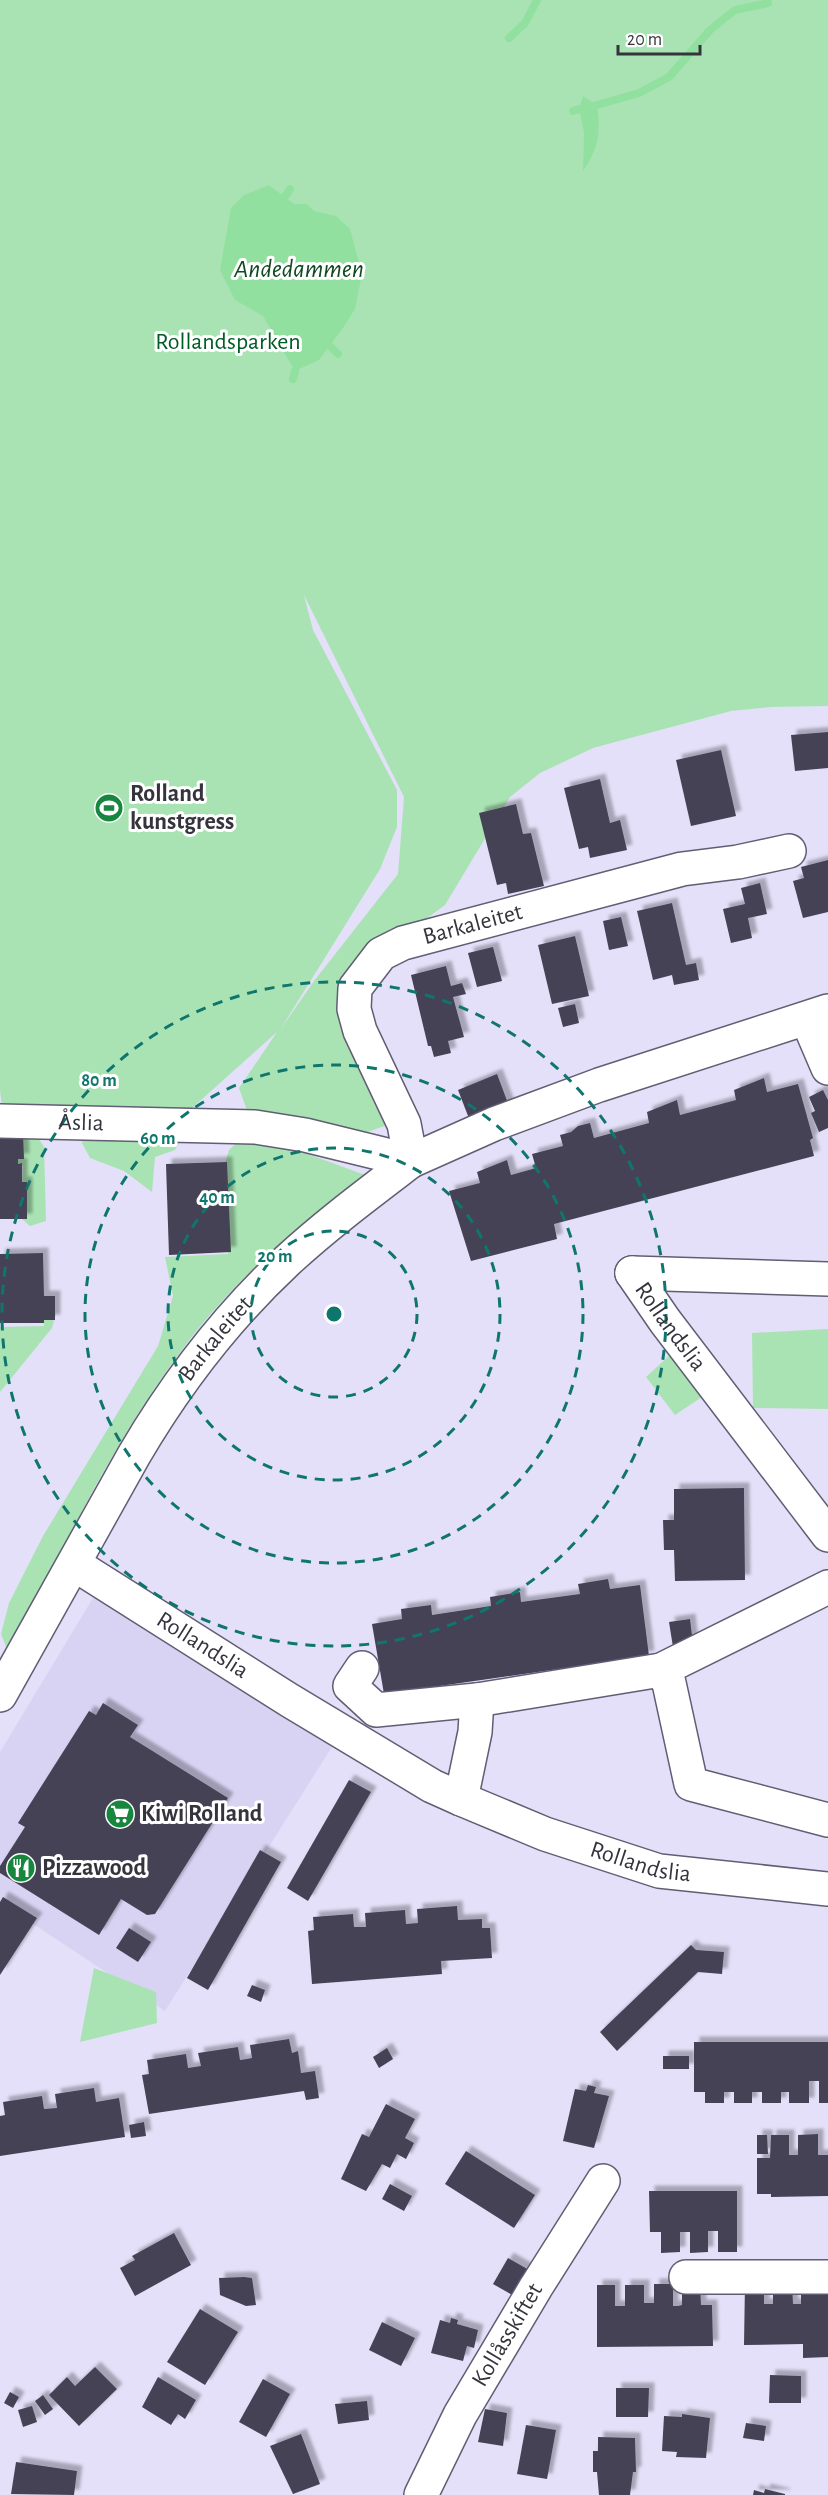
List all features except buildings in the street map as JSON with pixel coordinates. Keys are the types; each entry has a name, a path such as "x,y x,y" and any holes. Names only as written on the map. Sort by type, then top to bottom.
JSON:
{"street":[{"name":"Barkaleitet","path":"411,1161 404,1124 360,1031 354,1009 355,988 381,954 403,943 682,869 738,862 789,851"},
{"name":"Barkaleitet","path":"74,1564 156,1417 216,1338 286,1262 411,1161 494,1124 599,1085 817,1015 828,1068"},
{"name":"Åslia","path":"1,1113 255,1127 305,1135 411,1161"},
{"name":"Rollandslia","path":"828,1280 632,1273 665,1321 828,1535"},
{"path":"0,1695 74,1564"},
{"name":"Rollandslia","path":"74,1564 297,1705 432,1786 461,1799 545,1834 659,1871 828,1889"},
{"path":"362,1668 350,1686 376,1710 477,1700 662,1670 828,1587"},
{"path":"662,1670 669,1683 691,1784 828,1820"},
{"path":"461,1799 475,1732 477,1700"},
{"name":"Kollåsskiftet","path":"422,2495 459,2415 603,2181"},
{"path":"686,2277 828,2277"}],"shaded area":[{"path":"108,1573 342,1731 165,2011 0,1902 0,1752"}],"green space":[{"name":"Rollandsparken","path":"0,0 828,0 828,706 771,707 731,711 593,748 540,773 510,797 445,905 339,983 390,1124 362,1134 249,1116 239,1088 277,1032 173,1125 4,1121 0,1091","holes":["304,595 404,797 398,874 314,981 280,1030 380,869 397,827 397,790 313,630"]},
{"path":"7,1127 36,1134 44,1147 46,1221 30,1226 22,1219 27,1218 27,1184 22,1184 23,1166 0,1166"},
{"path":"248,1132 365,1175 256,1267 216,1307 198,1329 143,1406 95,1487 9,1654 1,1634 9,1603 43,1536 158,1346 173,1296 165,1257 228,1254 225,1163 229,1150"},
{"path":"82,1134 184,1135 175,1150 155,1157 152,1192 124,1171 90,1158 82,1143"},
{"path":"56,1313 52,1328 0,1392 0,1327 44,1326 44,1314"},
{"path":"828,1329 828,1409 753,1408 752,1333"},
{"path":"671,1354 702,1397 675,1415 646,1377"},
{"path":"94,1968 156,1992 157,2023 80,2042"}],"water":[{"path":"583,96 597,105 599,123 596,147 583,171 584,132 579,109"},
{"name":"Andedammen","path":"269,185 294,204 307,204 314,211 336,216 350,229 362,274 355,309 343,328 319,360 295,371 263,316 235,300 220,270 231,208 244,195"}],"waterway":[{"path":"509,38 525,23 537,0"},
{"path":"597,105 639,93 669,77 710,30 735,10 768,3"},
{"path":"573,111 579,109"},
{"path":"284,198 290,189"},
{"path":"330,346 338,354"},
{"path":"293,379 295,371"}],"place":[{"name":"Rolland kunstgress","path":"109,808"},
{"name":"Kiwi Rolland","path":"120,1814"},
{"name":"Pizzawood","path":"21,1868"}]}
